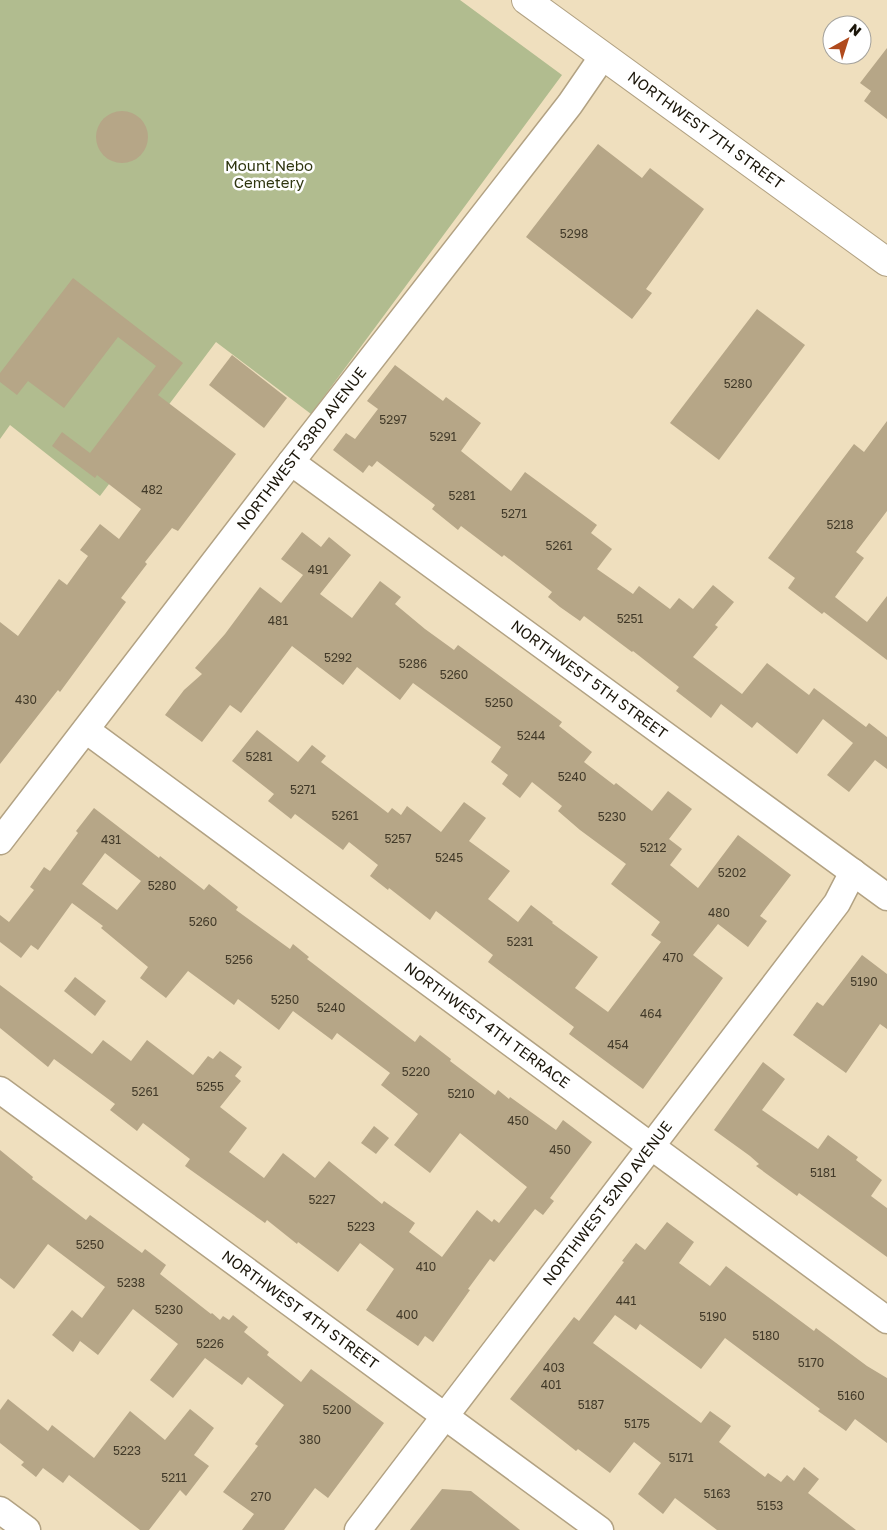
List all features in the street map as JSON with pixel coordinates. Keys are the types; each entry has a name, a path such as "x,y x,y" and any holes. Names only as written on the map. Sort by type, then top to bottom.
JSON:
{"main road":[{"name":"NORTHWEST 7TH STREET","path":"526,0 887,262"}],"street":[{"name":"NORTHWEST 53RD AVENUE","path":"0,841 291,462 570,104 603,56"},
{"name":"NORTHWEST 5TH STREET","path":"291,462 887,898"},
{"name":"NORTHWEST 4TH TERRACE","path":"86,730 887,1320"},
{"name":"NORTHWEST 52ND AVENUE","path":"358,1530 836,903 853,872"},
{"name":"NORTHWEST 4TH STREET","path":"0,1090 600,1530"},
{"path":"0,1510 27,1530"}],"green space":[{"name":"Mount Nebo Cemetery","path":"0,0 460,0 562,75 311,414 216,342 100,496 10,425 0,439"}],"building":[{"path":"887,48 887,119 864,101 871,91 860,83"},
{"path":"117,111 127,111 141,118 148,132 148,142 141,156 127,163 117,163 107,159 100,152 96,142 96,132 100,122 107,115"},
{"path":"598,144 642,178 650,168 704,209 646,289 652,293 632,319 526,237"},
{"path":"73,278 183,363 158,395 236,454 178,531 172,528 145,562 147,564 121,598 126,602 60,692 58,690 0,764 0,622 18,636 59,579 67,585 88,556 80,550 100,524 119,539 141,509 97,475 95,478 52,446 62,432 90,453 156,366 118,337 64,408 28,381 17,395 0,382 0,373"},
{"path":"757,309 805,345 719,460 670,423"},
{"path":"232,355 287,398 264,428 209,385"},
{"path":"395,365 443,401 446,397 481,423 461,451 511,491 525,472 597,525 591,533 612,549 597,569 633,594 639,586 670,609 679,598 693,609 713,585 734,602 715,625 718,627 693,657 742,694 767,663 809,695 814,688 866,727 869,723 887,737 887,769 875,760 849,792 827,775 853,743 823,719 797,754 757,722 752,728 721,704 711,718 676,691 679,687 633,651 584,616 580,621 560,607 548,597 552,592 504,555 502,557 461,526 458,530 432,509 435,505 377,461 372,467 369,465 363,473 333,450 346,433 355,439 378,409 367,401"},
{"path":"887,421 887,511 856,552 864,558 835,597 867,622 887,596 887,660 824,612 822,614 788,588 795,578 768,558 854,444 864,452"},
{"path":"302,532 321,547 329,537 351,555 320,594 352,618 380,581 401,597 395,604 425,629 454,650 458,645 562,722 559,726 592,752 584,762 614,785 616,783 652,811 668,791 692,809 669,839 682,849 670,865 698,888 738,835 791,875 760,916 767,921 748,947 718,924 693,955 723,978 643,1089 569,1034 574,1027 488,962 493,955 436,911 430,920 389,888 388,890 370,876 378,865 349,842 343,850 295,814 291,819 268,801 274,794 232,761 257,730 298,762 312,745 326,756 321,762 388,813 392,808 401,815 407,806 441,832 464,802 486,818 469,841 510,871 488,899 518,922 531,905 598,957 575,988 608,1012 661,942 651,935 660,922 611,884 626,864 558,811 562,806 532,782 520,798 502,784 508,775 491,762 501,747 413,683 400,700 357,667 343,685 292,646 241,713 230,705 202,742 165,715 184,690 202,674 195,668 225,634 260,587 281,603 303,575 281,559"},
{"path":"94,808 204,890 209,884 238,907 236,910 290,949 293,944 309,957 307,959 415,1042 420,1035 451,1059 450,1061 495,1095 498,1090 556,1130 563,1120 592,1142 550,1198 554,1201 543,1215 535,1209 494,1262 490,1259 433,1342 425,1336 418,1346 366,1310 394,1269 360,1243 338,1272 298,1242 297,1244 267,1220 265,1223 185,1166 190,1159 143,1123 137,1131 110,1110 115,1104 54,1059 48,1067 0,1028 0,985 92,1054 103,1040 131,1061 147,1040 193,1075 208,1056 213,1059 220,1051 242,1067 235,1076 241,1081 220,1107 247,1128 229,1152 264,1178 283,1153 315,1178 329,1161 382,1204 384,1201 415,1223 409,1232 442,1257 477,1210 492,1222 494,1219 499,1223 527,1187 460,1133 430,1173 394,1145 418,1114 381,1085 390,1073 337,1033 332,1040 293,1011 279,1030 238,999 234,1005 188,971 166,998 140,978 148,967 101,928 103,926 72,903 38,950 31,945 21,958 0,942 0,915 9,922 34,890 30,887 44,867 50,871 78,833 76,831","holes":["105,853 141,881 117,910 82,884"]},
{"path":"862,955 887,974 887,1029 880,1024 846,1073 793,1035 817,1002 823,1006"},
{"path":"75,977 106,1001 95,1016 64,991"},
{"path":"763,1062 785,1079 762,1110 818,1149 828,1135 858,1157 856,1160 882,1180 871,1196 887,1208 887,1257 799,1193 797,1196 756,1166 759,1164 750,1156 714,1130"},
{"path":"374,1126 389,1138 376,1154 361,1143"},
{"path":"0,1150 33,1177 32,1179 86,1220 90,1215 142,1253 145,1249 166,1265 160,1274 211,1314 220,1320 223,1316 229,1320 233,1315 248,1327 244,1332 269,1352 267,1355 301,1382 311,1369 384,1423 328,1498 315,1488 284,1530 242,1530 254,1514 223,1492 258,1446 255,1444 284,1405 248,1377 242,1385 205,1358 173,1398 150,1380 178,1344 133,1309 98,1355 80,1341 73,1352 52,1335 72,1310 82,1318 105,1287 48,1244 14,1289 0,1278"},
{"path":"667,1222 694,1242 679,1263 710,1286 726,1266 814,1331 816,1328 867,1366 887,1378 887,1443 855,1419 846,1431 818,1411 820,1409 725,1338 701,1369 640,1324 636,1330 615,1315 593,1343 701,1423 710,1411 731,1426 719,1442 765,1477 768,1473 781,1482 787,1475 794,1481 804,1467 819,1479 808,1493 856,1530 717,1530 675,1498 663,1514 638,1494 661,1463 634,1442 610,1473 578,1449 576,1451 510,1399 574,1317 579,1321 624,1262 622,1261 636,1243 645,1250"},
{"path":"8,1399 48,1431 52,1425 94,1458 130,1411 165,1440 190,1409 214,1428 194,1455 209,1466 186,1496 180,1490 149,1530 140,1530 69,1475 63,1483 43,1468 36,1477 21,1465 24,1462 0,1443 0,1410"},
{"path":"442,1489 471,1491 520,1530 410,1530"}]}
